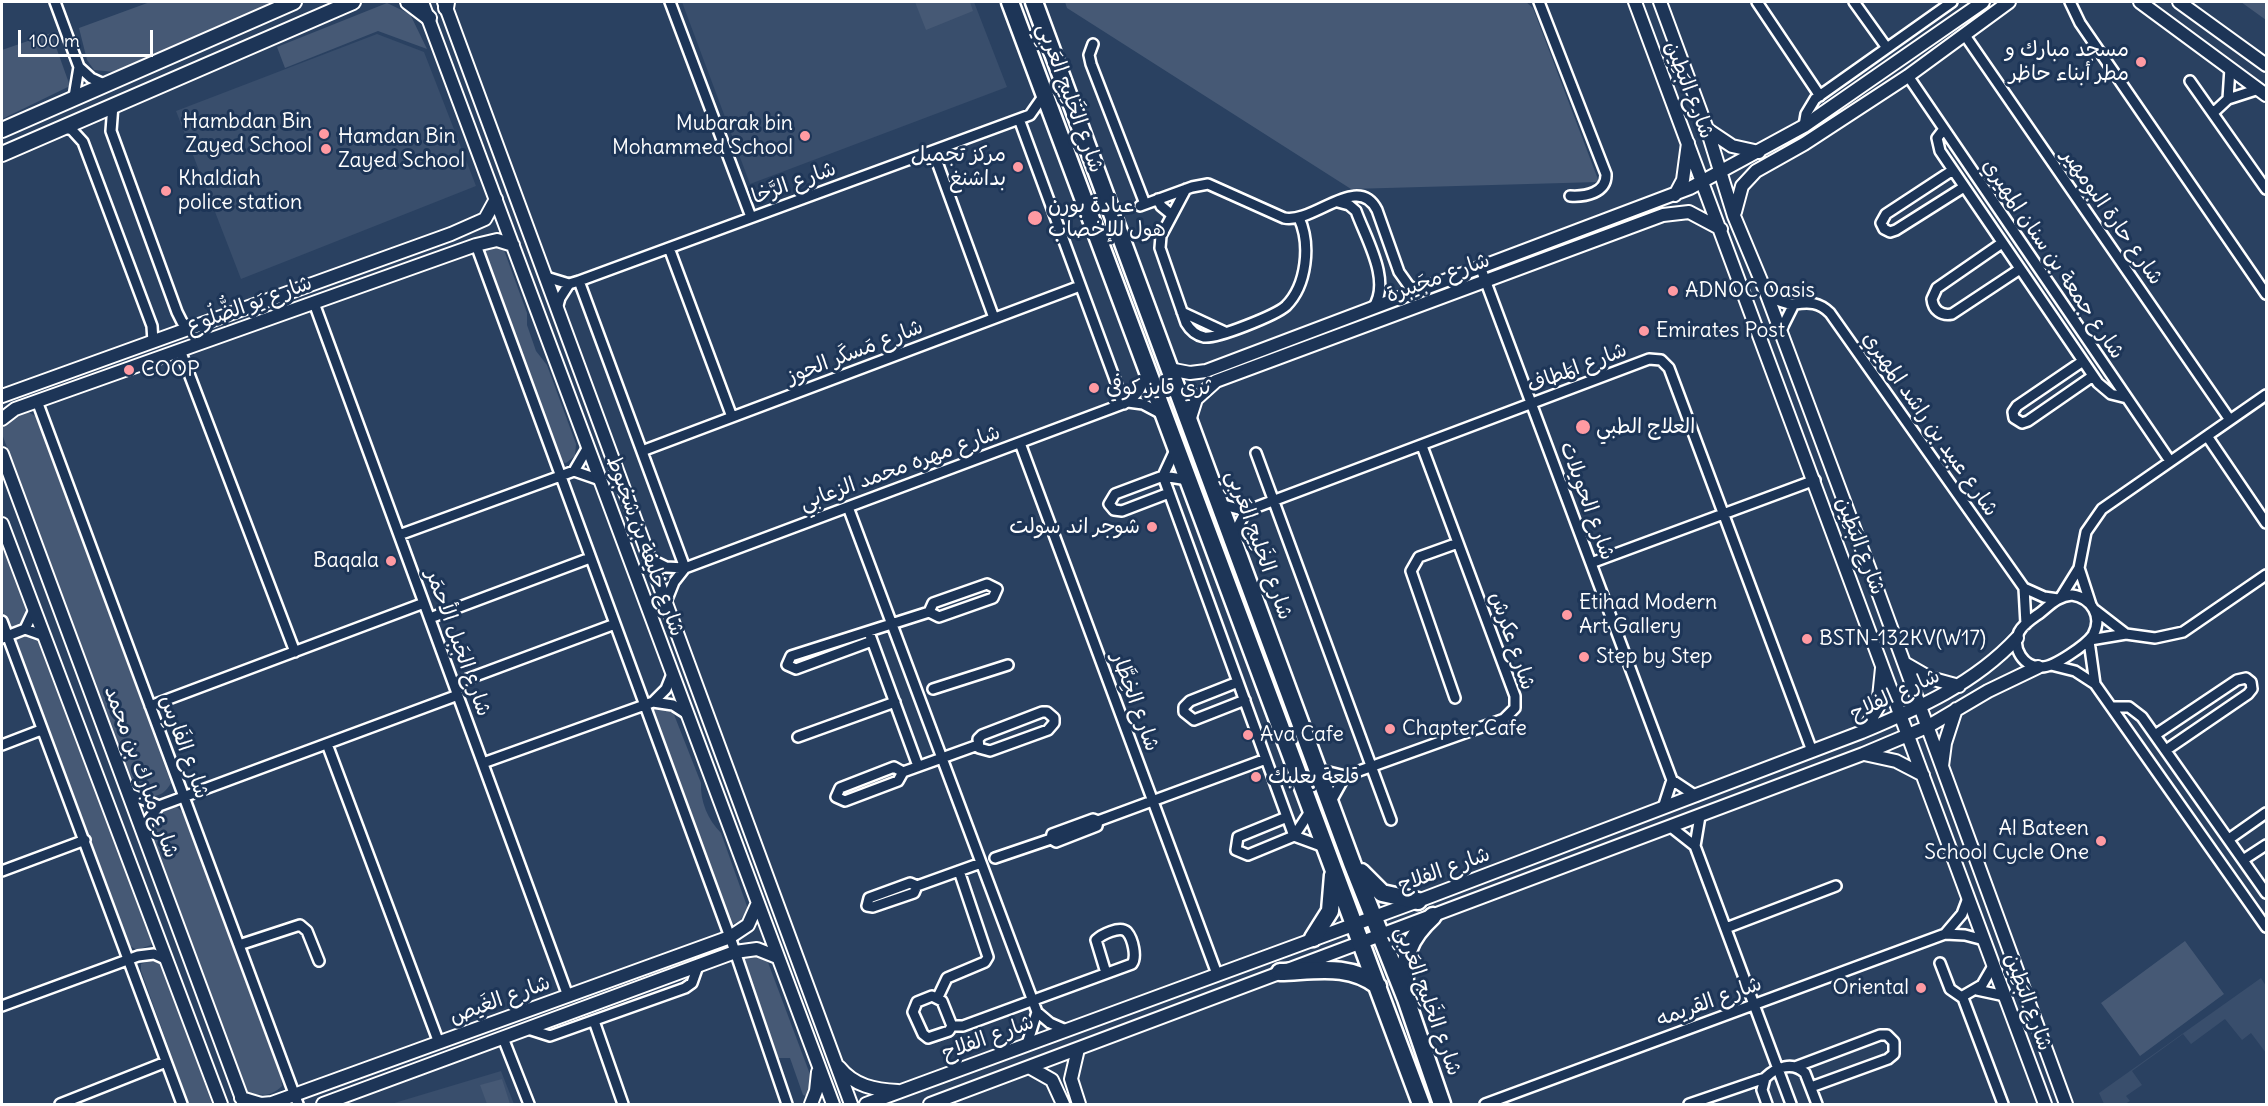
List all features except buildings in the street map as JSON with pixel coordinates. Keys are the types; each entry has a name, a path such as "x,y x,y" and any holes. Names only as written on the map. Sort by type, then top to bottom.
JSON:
{"highway":[{"name":"شارع الخَلِيج العَربِي","path":"1010,2 1324,847 1362,942 1419,1102"},
{"name":"شارع الخَلِيج العَربِي","path":"1034,2 1352,863 1406,999 1443,1104"},
{"path":"1352,863 1379,891 1418,901"},
{"path":"1313,938 1331,906 1334,868"},
{"path":"1406,999 1405,971 1411,941 1433,916"},
{"path":"1280,972 1348,970 1363,975 1378,986"}],"main road":[{"path":"2,130 294,2"},
{"path":"2,154 353,2"},
{"path":"408,2 429,18"},
{"name":"شارع خليفة بن شخبوط","path":"422,2 833,1104"},
{"name":"شارع البَطِين","path":"1635,2 1882,660 2045,1104"},
{"name":"شارع البَطِين","path":"1660,2 1707,129 1734,216 1767,295 2066,1104"},
{"name":"شارع مجَيبرة","path":"1189,422 1196,399 1216,381 1483,275 1676,195 1760,152 1804,126 1983,2"},
{"path":"1734,216 1742,186 1750,176 1908,76 1964,34 1997,5 2009,2"},
{"path":"2140,2 2263,92"},
{"path":"2179,2 2266,65"},
{"name":"شارع خليفة بن شخبوط","path":"445,4 851,1104"},
{"path":"1908,55 1905,68 1908,76"},
{"path":"1707,129 1725,143 1760,152 1766,166"},
{"path":"1676,195 1683,180 1688,142"},
{"name":"شارع يَو الضُّلُوع","path":"2,396 459,230 485,219 496,199"},
{"name":"شارع مجَيبرة","path":"1169,369 1190,373 1206,371 1419,292 1483,275 1668,213 1689,212 1721,229"},
{"path":"420,265 429,257 460,246 463,239 459,230"},
{"name":"شارع يَو الضُّلُوع","path":"2,419 10,411 37,401 476,245 497,240 513,245"},
{"name":"شارع مبارك بن محمد","path":"2,454 242,1101"},
{"name":"شارع مبارك بن محمد","path":"2,524 33,612 221,1104"},
{"name":"شارع الفلاح","path":"866,1104 1418,901 1862,732 1920,707 1959,686 1984,669 2017,638"},
{"path":"1862,732 1878,707 1882,660"},
{"path":"1904,663 1930,678 1959,686"},
{"name":"شارع الفلاح","path":"930,1104 1863,754 1927,727 1956,709 2045,666"},
{"path":"1942,771 1945,743 1956,709"},
{"path":"1863,754 1896,761 1923,775"},
{"name":"شارع الغَيص","path":"242,1101 267,1104 296,1100 439,1043 730,936 748,924 758,905"},
{"name":"شارع الغَيص","path":"322,1104 735,952 757,949 777,957"},
{"path":"1078,1049 1071,1079 1079,1104"},
{"path":"836,1063 858,1083 870,1088 902,1091"},
{"path":"1029,1067 1052,1080 1063,1104"},
{"path":"811,1104 819,1080 818,1068"}],"street":[{"path":"55,2 80,67 91,78 104,84"},
{"path":"670,2 751,218"},
{"path":"1539,2 1606,174 1606,182 1600,189 1583,195 1570,196"},
{"path":"1757,2 1820,96"},
{"path":"1854,2 1887,48"},
{"path":"1804,126 1808,109 1820,96 1952,2"},
{"path":"2070,2 2080,23 2266,294"},
{"name":"شارع حارة البومهير","path":"1964,34 2230,420"},
{"path":"1093,44 1089,55 1091,64 1143,205 1203,184 1213,185 1284,218 1299,218 1353,195 1363,196 1371,201 1379,215 1401,277 1419,292"},
{"path":"74,97 80,67"},
{"path":"2228,99 2230,68"},
{"name":"شارع جمعة بن سنان المهيري","path":"1908,76 2170,461"},
{"path":"2190,81 2266,189"},
{"path":"2213,113 2228,99 2263,92"},
{"path":"1045,93 1031,114 1055,126"},
{"path":"113,105 111,131 177,312 182,322 190,329"},
{"name":"شارع الرَّخا","path":"569,284 1031,114"},
{"path":"1019,119 1126,403"},
{"path":"62,127 76,134 83,142 152,326 153,342"},
{"path":"1944,129 1937,138 1937,146 2002,243 2093,376 2106,391 2127,398"},
{"path":"933,151 994,318"},
{"name":"شارع جمعة بن سنان المهيري","path":"1953,170 1886,214 1882,219 1884,229 1890,232 1896,230 1964,186"},
{"path":"1186,189 1161,236 1160,248 1188,327 1198,335 1207,337 1225,332 1275,313 1292,298 1307,252 1299,218"},
{"path":"1158,199 1161,206 1172,215"},
{"path":"1356,211 1362,203 1371,201"},
{"path":"1338,202 1349,205 1356,211 1381,282 1379,296 1372,309"},
{"name":"شارع جمعة بن سنان المهيري","path":"2002,243 1937,288 1932,299 1934,307 1940,313 1952,314 2020,269"},
{"path":"476,245 590,558 649,704 787,1104"},
{"path":"669,248 732,417"},
{"name":"شارع الحويلات","path":"1483,275 1671,780"},
{"path":"546,278 569,284 560,298 557,309"},
{"path":"579,281 685,568"},
{"name":"شارع مَسكَر الحوز","path":"642,451 1080,286"},
{"name":"شارع عبيد بن راشد المهيري","path":"1767,295 1794,304 1811,302 1830,313 2024,588"},
{"name":"شارع الجَبل الأحمَر","path":"314,303 568,996"},
{"path":"1780,332 1794,304"},
{"path":"1182,312 1225,332"},
{"path":"180,350 295,652"},
{"name":"شارع المَطاف","path":"1246,511 1650,359 1661,360 1669,368 1812,752"},
{"name":"شارع جمعة بن سنان المهيري","path":"2083,361 2017,406 2013,412 2014,418 2019,423 2028,421 2093,376"},
{"path":"1126,403 1139,391 1147,370"},
{"path":"2266,395 2109,503 2096,516 2082,541 2079,567 2060,598 2026,624 2017,638 2018,650 2023,660 2075,671 2096,684 2266,927"},
{"name":"شارع الفَارِس","path":"37,401 296,1100"},
{"path":"1126,403 1143,404 1164,414"},
{"name":"شارع مهره محمد الزعابي","path":"685,568 1126,403"},
{"path":"2207,436 2266,523"},
{"name":"شارع الخِطَّار","path":"1020,443 1217,974"},
{"name":"شارع عكرش","path":"1345,776 1504,719 1515,708 1515,696 1422,446"},
{"path":"399,536 574,471 588,447"},
{"path":"1176,447 1163,476 1294,836 1324,847"},
{"name":"شارع الخَلِيج العَربِي","path":"1256,453 1373,766 1390,820"},
{"path":"574,471 600,480"},
{"path":"1169,493 1122,511 1114,510 1109,504 1115,494 1163,476 1188,480"},
{"path":"1591,563 1815,480"},
{"path":"1219,504 1246,511 1232,538"},
{"path":"848,507 1037,1012 1050,1023 1066,1030"},
{"path":"1455,698 1411,572 1412,564 1419,557 1458,543"},
{"path":"430,618 590,558"},
{"path":"650,559 666,567 685,568"},
{"path":"2079,567 2097,626 2089,640 2096,684"},
{"path":"666,602 674,582 685,568"},
{"path":"2045,666 2089,640 2126,634 2155,638 2183,632 2265,580"},
{"path":"872,641 796,669 787,665 791,656 868,630 929,612 939,617 993,598 997,589 991,584 976,588 933,603 929,612"},
{"path":"2024,588 2037,595 2060,598 2077,596 2126,634"},
{"path":"2024,588 2026,624"},
{"path":"150,706 424,603"},
{"path":"25,629 33,612"},
{"path":"2,621 4,637 133,958 166,1062 182,1104"},
{"path":"454,684 615,624"},
{"path":"4,637 25,629 42,635"},
{"path":"868,630 918,766"},
{"path":"933,688 1008,664"},
{"path":"483,763 649,704 666,689 672,674"},
{"path":"2156,735 2239,679 2246,678 2251,682 2252,688 2248,694 2166,750"},
{"path":"1238,682 1190,701 1184,712 1194,720 1245,700"},
{"path":"144,835 149,819 159,806 458,695"},
{"path":"798,737 895,702"},
{"path":"649,704 673,705 687,714"},
{"path":"2112,707 2125,706 2136,711 2156,735 2266,893"},
{"path":"1042,712 1051,714 1054,718 1052,727 1048,730 990,751 981,750 978,745 978,739 982,735 1042,712"},
{"path":"2187,714 2197,729"},
{"path":"2,745 41,730"},
{"path":"327,744 439,1043"},
{"path":"903,772 894,767 840,788 836,797 842,801 856,797 898,781 903,772 942,756 978,745"},
{"path":"995,858 1051,839 1056,842 1097,826 1098,821 1266,759"},
{"path":"1317,769 1345,776 1330,804"},
{"path":"1663,808 1671,780 1696,796"},
{"path":"128,793 159,806"},
{"path":"1287,817 1238,837 1236,850 1248,855 1294,836 1311,810"},
{"path":"2229,839 2266,813"},
{"path":"1700,816 1695,846 1791,1104"},
{"path":"1671,827 1695,846"},
{"path":"2,871 85,840"},
{"path":"2243,860 2266,845"},
{"path":"917,886 914,893 873,907 866,903 869,898 910,883 917,886 981,863"},
{"path":"938,997 946,978 985,962 988,957 959,871"},
{"path":"1725,928 1836,886"},
{"path":"1945,934 1962,914 1968,898"},
{"path":"239,945 300,925 307,931 319,961"},
{"path":"952,1026 963,1026 1132,964 1135,960 1128,933 1124,930 1096,940 1106,973"},
{"name":"شارع القريمه","path":"1485,1104 1945,934 1965,935 1984,940"},
{"path":"133,958 157,938"},
{"path":"2,1006 133,958 154,954 165,959"},
{"path":"1940,963 1950,989 1962,996 2003,1104"},
{"path":"528,1029 548,1037 685,988 692,983 698,966"},
{"path":"1977,990 1993,966"},
{"path":"1962,996 1977,990 2005,996"},
{"path":"932,996 938,997 942,1001 952,1026 949,1031 931,1038 921,1032 913,1012 914,1007 917,1002 932,996"},
{"path":"1027,1044 1037,1012"},
{"path":"594,1021 623,1104"},
{"path":"1689,1104 1765,1078 1778,1068 1795,1067 1880,1035 1890,1037 1894,1042 1895,1050 1888,1059 1811,1087"},
{"path":"504,1038 529,1104"},
{"path":"63,1104 166,1062"},
{"path":"1795,1067 1805,1074 1817,1104"},
{"path":"1765,1078 1762,1090 1766,1104"}],"shaded area":[{"path":"150,2 274,2 115,72 94,70 87,60 79,28"},
{"name":"Mubarak bin Mohammed School","path":"682,2 974,2 1007,87 750,184"},
{"path":"915,2 970,2 973,11 926,30"},
{"path":"1065,2 1526,2 1533,8 1599,182 1351,189 1067,8"},
{"path":"2241,2 2266,2 2266,20"},
{"path":"387,3 410,14 427,49 378,31 285,68 277,47"},
{"path":"51,33 70,86 2,119 2,50"},
{"name":"Hamdan Bin Zayed School","path":"377,34 424,52 476,186 241,279 176,111"},
{"path":"484,244 499,244 504,250 527,313 527,325 536,351 547,365 576,444 575,456 566,463 562,462 512,341 484,260"},
{"path":"25,410 37,417 171,783 163,793 158,795 148,796 133,786 2,434 3,422"},
{"path":"2,544 153,939 151,945 137,950 130,946 2,609"},
{"path":"657,705 673,712 701,783 706,810 721,833 748,909 740,921 733,924 729,923 650,712"},
{"path":"174,805 183,812 281,1077 282,1086 270,1094 247,1092 151,833 150,819 162,809"},
{"path":"2185,941 2224,994 2140,1056 2101,1003"},
{"path":"745,952 766,957 814,1085 809,1097 803,1095 790,1058 778,1058 742,960"},
{"path":"156,959 162,962 212,1104 189,1104 141,971 141,964"},
{"path":"2261,978 2266,986 2266,1053 2251,1033 2242,1040 2225,1019 2191,1044 2183,1034 2132,1071 2142,1085 2126,1096 2130,1101 2125,1104 2104,1104 2099,1093"},
{"path":"501,1071 514,1104 391,1104"},
{"path":"502,1079 510,1104 487,1104 480,1085"}],"place":[{"name":"مسجد مبارك و مطر أبناء حاظر","path":"2141,62"},
{"name":"Hambdan Bin Zayed School","path":"324,134"},
{"name":"Mubarak bin Mohammed School","path":"805,136"},
{"name":"Hamdan Bin Zayed School","path":"326,149"},
{"name":"مركز تجميل بداشنغ","path":"1018,167"},
{"name":"Khaldiah police station","path":"166,191"},
{"name":"عيادة بورن هول للإخصاب","path":"1035,218"},
{"name":"ADNOC Oasis","path":"1673,291"},
{"name":"Emirates Post","path":"1644,331"},
{"name":"COOP","path":"129,370"},
{"name":"ثري قايز كوفي","path":"1094,388"},
{"name":"العلاج الطبي","path":"1583,427"},
{"name":"شوجر اند سولت","path":"1152,527"},
{"name":"Baqala","path":"391,561"},
{"name":"Etihad Modern Art Gallery","path":"1567,615"},
{"name":"BSTN-132KV(W17)","path":"1807,639"},
{"name":"Step by Step","path":"1584,657"},
{"name":"Chapter Cafe","path":"1390,729"},
{"name":"Ava Cafe","path":"1248,735"},
{"name":"قلعة بعلبك","path":"1256,777"},
{"name":"Al Bateen School Cycle One","path":"2101,841"},
{"name":"Oriental","path":"1921,988"}]}
